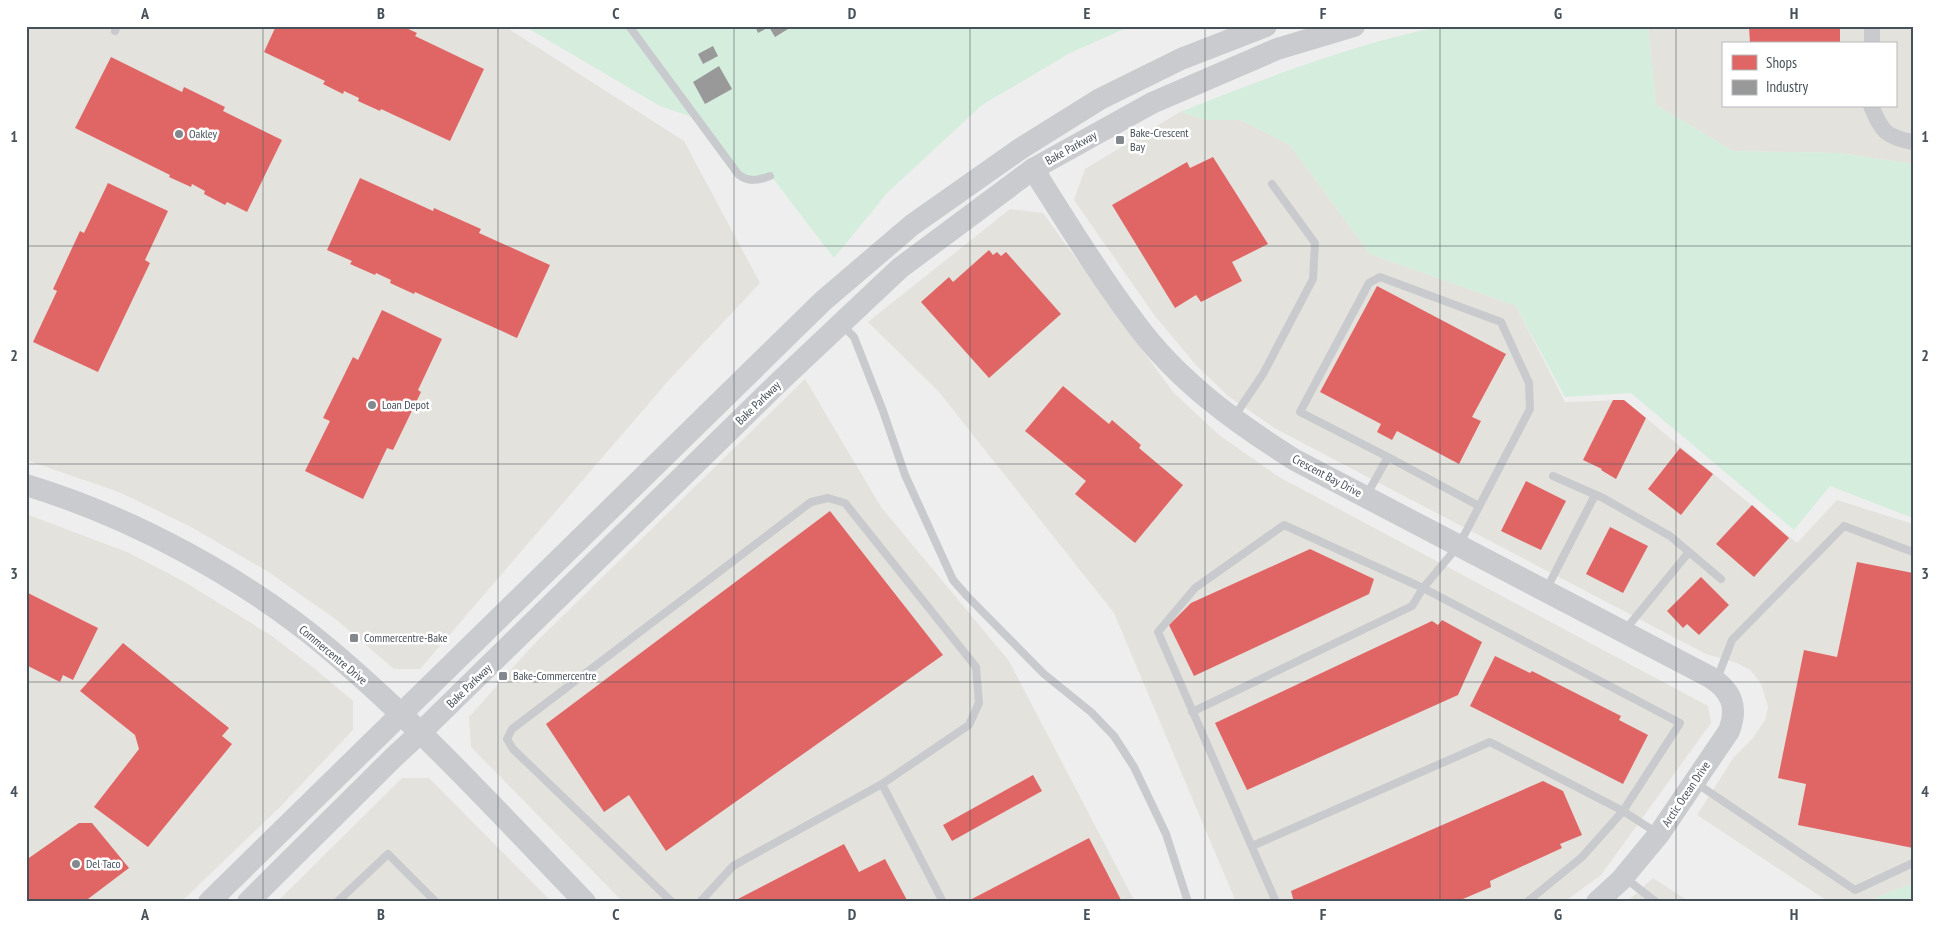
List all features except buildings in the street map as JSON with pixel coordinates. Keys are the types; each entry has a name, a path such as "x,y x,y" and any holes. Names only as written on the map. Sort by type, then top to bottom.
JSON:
{"main road":[{"name":"Bake Parkway","path":"209,902 823,301 912,224 1020,149 1100,99 1181,59 1266,26"},
{"name":"Bake Parkway","path":"248,902 394,757 900,268 1033,169 1152,103 1278,49 1354,26"},
{"path":"1033,169 1033,161 1058,139 1117,105 1186,72 1212,48"},
{"name":"Crescent Bay Drive","path":"1033,169 1137,325 1165,358 1196,389 1232,418 1295,460 1713,679"},
{"name":"Commercentre Drive","path":"26,484 128,523 226,575 279,611 329,649 421,732 585,902"},
{"name":"Arctic Ocean Drive","path":"1597,902 1624,877 1659,834 1729,731 1734,718 1732,702 1723,687 1713,679"}],"street":[{"path":"1872,26 1872,42"},
{"path":"1872,108 1880,127 1894,139 1913,142"}],"lane":[{"path":"629,26 738,174 743,179 751,180 770,176"},
{"path":"1232,418 1263,374 1313,279 1315,244 1272,184"},
{"path":"1192,712 1412,606 1423,588 1459,545 1530,409 1530,383 1501,322 1380,277 1369,283 1300,412 1479,506"},
{"path":"841,324 854,337 905,475 954,580 967,596 1044,674 1091,712 1114,736 1134,767 1166,834 1188,902"},
{"path":"1365,496 1388,457"},
{"path":"1553,476 1596,495 1670,536 1721,579"},
{"path":"1545,592 1596,495"},
{"path":"672,902 513,749 507,739 512,729 811,502 828,498 845,503 976,666 979,703 968,725 882,784 733,866 700,902"},
{"path":"1276,902 1158,632 1195,588 1284,526 1423,588 1680,723 1622,810 1582,857 1527,902"},
{"path":"1713,679 1732,640 1844,526 1913,552"},
{"path":"1623,633 1689,552"},
{"path":"1252,846 1490,742 1622,810 1659,834"},
{"path":"1694,782 1855,890 1913,863"},
{"path":"882,784 943,902"},
{"path":"337,902 388,854 436,902"},
{"path":"1624,877 1656,902"}],"shaded area":[{"path":"26,26 504,26 684,141 760,283 669,380 420,669 394,669 338,621 267,571 191,527 119,492 26,460"},
{"path":"1648,26 1913,26 1913,164 1839,153 1733,151 1656,105"},
{"path":"1180,112 1207,120 1241,120 1290,145 1370,254 1516,306 1565,402 1624,400 1797,543 1837,500 1913,524 1913,883 1866,902 1829,902 1697,815 1734,757 1752,739 1765,720 1768,707 1764,693 1760,682 1750,670 1737,663 1706,654 1276,429 1228,396 1196,365 1155,316 1074,200 1085,169"},
{"path":"1010,209 1043,213 1173,392 1219,435 1279,477 1708,706 1711,723 1601,875 1564,902 1236,902 1114,613 939,392 868,322"},
{"path":"805,379 881,507 1009,661 1135,902 623,902 471,747 469,717 533,645"},
{"path":"26,514 127,552 183,581 272,636 353,701 353,730 279,808 181,902 26,902"},
{"path":"402,778 429,778 552,902 277,902"},
{"path":"1653,878 1690,902 1627,902"}],"green space":[{"path":"524,26 1131,26 1070,53 982,105 887,193 834,258 771,176 751,180 738,174 698,119 660,106"},
{"path":"1443,26 1648,26 1656,105 1733,151 1839,153 1913,164 1913,518 1830,486 1794,530 1631,393 1565,397 1516,306 1370,254 1290,145 1241,120 1207,120 1180,112 1342,52 1409,33"},
{"path":"1913,883 1913,902 1866,902"}],"place":[{"name":"Oakley","path":"179,134"},
{"name":"Bake-Crescent Bay","path":"1120,140"},
{"name":"Loan Depot","path":"372,405"},
{"name":"Commercentre-Bake","path":"354,638"},
{"name":"Bake-Commercentre","path":"503,676"},
{"name":"Del Taco","path":"76,864"}]}
